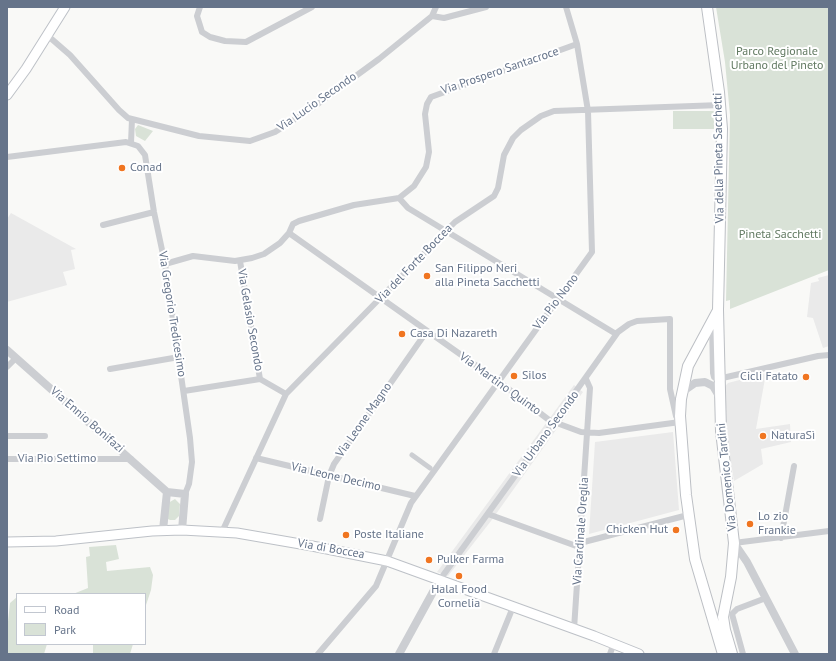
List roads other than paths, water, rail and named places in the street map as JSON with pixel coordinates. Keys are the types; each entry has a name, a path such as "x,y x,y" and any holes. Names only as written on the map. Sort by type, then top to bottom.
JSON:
{"main road":[{"path":"7,95 65,7"},
{"name":"Via della Pineta Sacchetti","path":"707,7 721,105 722,190 718,310"},
{"path":"718,310 688,366 682,392 680,422 688,514 696,564 723,654"},
{"name":"Via Domenico Tardini","path":"718,310 721,431 734,543"},
{"name":"Via di Boccea","path":"7,542 56,541 163,530 182,530 222,532 305,544 387,561 439,581 574,628 639,654"},
{"path":"732,654 723,617 731,578 734,543"}],"street":[{"path":"200,7 197,16 202,32 210,37 225,41 246,42 312,7"},
{"path":"436,7 432,16 444,18 486,7"},
{"name":"Via Pio Nono","path":"318,654 376,586 403,520 415,496 592,253 588,111 577,44 566,7"},
{"name":"Via Lucio Secondo","path":"47,35 70,55 119,110 132,119 205,137 246,141 259,139 275,132 308,110 379,59 432,16"},
{"name":"Via Prospero Santacroce","path":"399,198 414,186 426,167 429,152 426,110 427,102 431,97 577,44"},
{"name":"Via del Forte Boccea","path":"222,532 286,394 446,230 455,222 494,196 498,188 504,155 513,138 521,130 549,112 721,105"},
{"path":"7,157 97,145 131,143 132,119"},
{"name":"Via Gregorio Tredicesimo","path":"131,143 140,148 145,155 154,212 165,264 184,391 192,462 189,484 185,494"},
{"path":"165,264 193,256 240,261 264,254 280,243 289,233 294,223 306,218 354,205 399,198 408,208 616,334"},
{"path":"103,225 154,212"},
{"name":"Via Martino Quinto","path":"289,233 554,422 588,434"},
{"name":"Via Gelasio Secondo","path":"240,261 260,380"},
{"name":"Via Urbano Secondo","path":"439,581 586,379 616,334 626,326 637,321 670,320 670,389 676,416 680,422"},
{"name":"Via Domenico Tardini","path":"712,323 713,374 715,378 720,379"},
{"name":"Via Leone Magno","path":"320,519 329,476 341,453 427,331"},
{"name":"Via Ennio Bonifazi","path":"7,350 167,492"},
{"path":"720,379 818,356 829,355"},
{"path":"110,369 179,357"},
{"path":"7,367 16,358"},
{"name":"Via Cardinale Oreglia","path":"574,628 588,434 590,388 586,379"},
{"path":"184,391 260,380 286,394"},
{"path":"682,392 695,383 705,382 713,386 720,399"},
{"path":"588,434 680,422"},
{"path":"7,436 45,436"},
{"path":"412,455 430,468"},
{"name":"Via Leone Decimo","path":"256,458 415,496"},
{"name":"Via Pio Settimo","path":"7,459 131,459"},
{"path":"781,538 794,466"},
{"path":"163,530 167,492 185,494 182,530"},
{"path":"488,514 579,545 688,514"},
{"path":"734,543 829,531"},
{"name":"Via Domenico Tardini","path":"734,543 747,562 795,654"},
{"path":"399,654 439,581"},
{"path":"743,654 732,614 736,609 766,598"},
{"path":"494,654 513,607"},
{"path":"610,654 614,643"}],"place":[{"name":"Conad","path":"122,168"},
{"name":"San Filippo Neri alla Pineta Sacchetti","path":"427,276"},
{"name":"Casa Di Nazareth","path":"402,334"},
{"name":"Silos","path":"514,376"},
{"name":"Cicli Fatato","path":"806,377"},
{"name":"NaturaSì","path":"763,436"},
{"name":"Lo zio Frankie","path":"750,524"},
{"name":"Chicken Hut","path":"676,530"},
{"name":"Poste Italiane","path":"346,535"},
{"name":"Pulker Farma","path":"429,560"},
{"name":"Halal Food Cornelia","path":"459,576"}],"park label":[{"name":"Parco Regionale Urbano del Pineto","path":"777,59"},
{"name":"Pineta Sacchetti","path":"780,235"}]}
